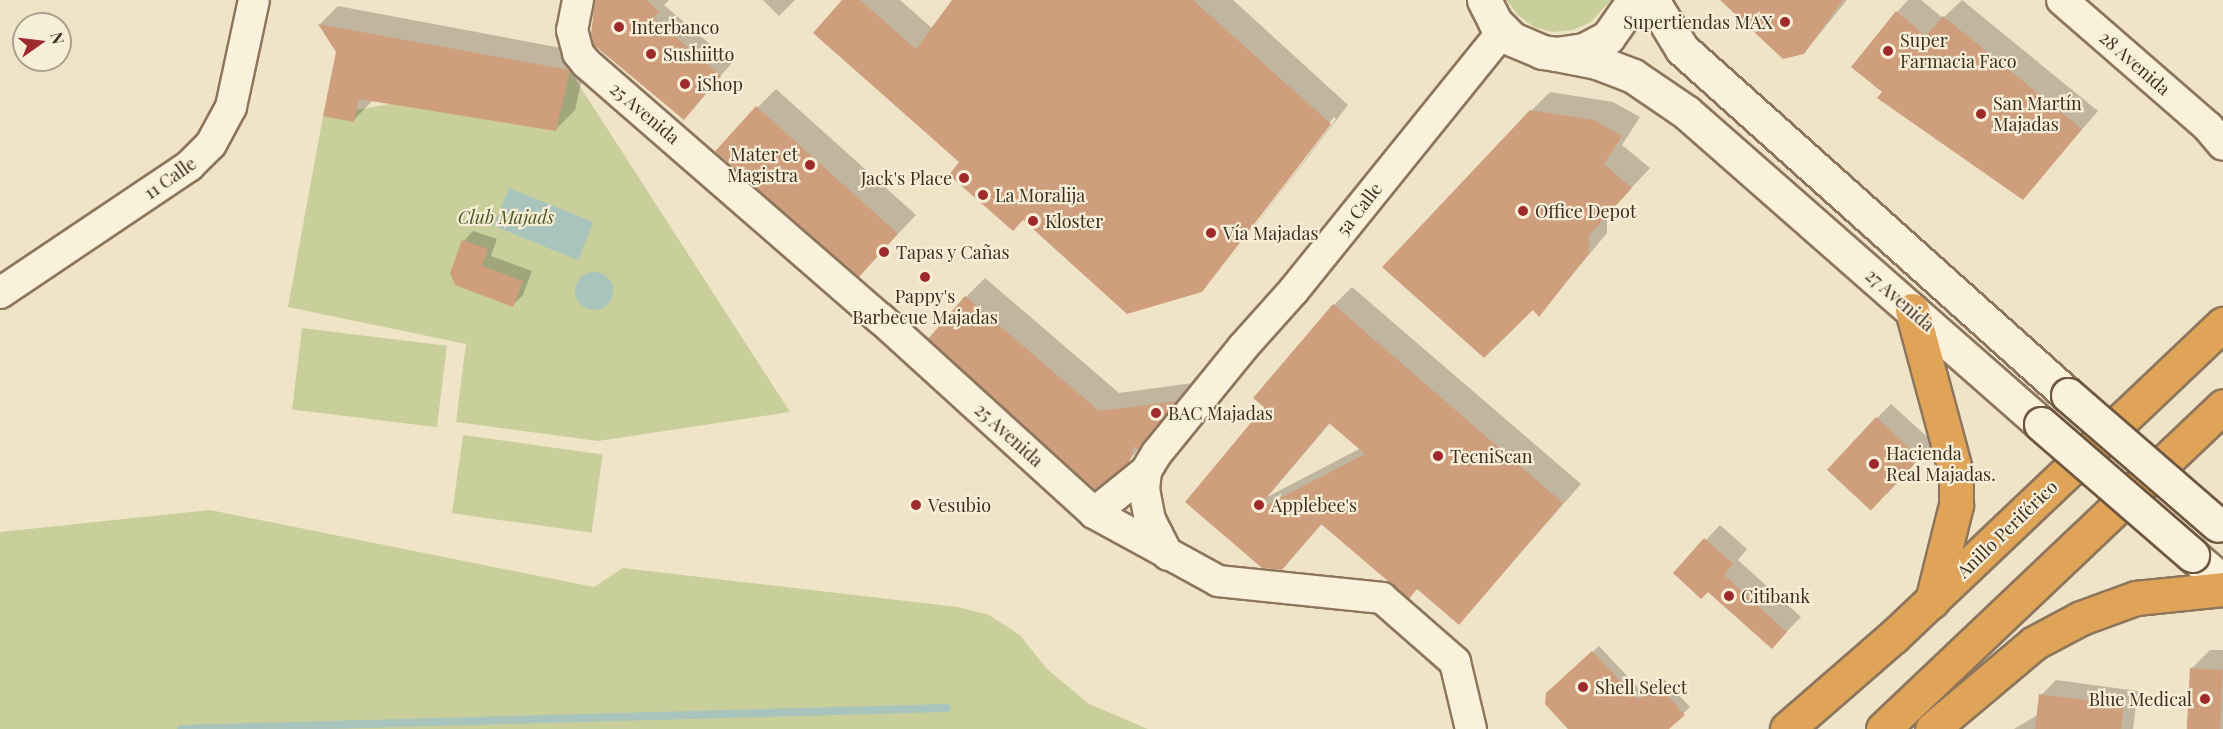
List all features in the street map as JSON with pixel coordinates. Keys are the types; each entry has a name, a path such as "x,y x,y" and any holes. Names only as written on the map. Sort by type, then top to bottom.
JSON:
{"highway":[{"path":"1912,310 1956,472 1956,505 1932,601"},
{"name":"Anillo Periférico","path":"1787,729 1932,601 2223,324"},
{"path":"1883,729 2223,406"},
{"path":"1932,729 2034,643 2081,618 2136,598 2223,589"}],"street":[{"name":"11 Calle","path":"0,294 189,166 211,144 228,116 254,0"},
{"name":"25 Avenida","path":"578,0 572,30 574,42 586,63 881,319 1094,513 1218,581 1241,587 1382,598 1455,662 1471,729"},
{"path":"1484,0 1503,31"},
{"path":"1556,54 1584,50 1608,37 1622,22 1634,0"},
{"path":"1652,0 1682,49 2068,396 2220,528"},
{"name":"28 Avenida","path":"2062,0 2218,135"},
{"name":"27 Avenida","path":"1503,31 1524,46 1597,62 1634,76 1686,112 2223,582"},
{"name":"5a Calle","path":"1094,513 1146,471 1243,347 1328,249 1503,31"},
{"path":"1146,471 1144,490 1150,520 1168,555"}],"green space":[{"path":"1506,0 1611,0 1591,22 1573,30 1553,32 1534,27 1518,15"},
{"name":"Club Majads","path":"570,71 790,412 598,441 456,422 466,344 288,307 323,116"},
{"path":"302,328 447,346 437,427 292,409"},
{"path":"463,435 603,455 592,533 452,513"},
{"path":"210,510 594,587 623,568 958,607 989,615 1020,635 1046,668 1089,704 1148,729 0,729 0,532"}],"water":[{"path":"509,188 593,222 578,260 494,226"},
{"path":"594,272 608,277 613,291 608,305 594,310 580,305 575,291 580,277"}],"building":[{"path":"595,0 647,0 659,12 654,18 721,76 684,120 594,45 591,34"},
{"path":"842,0 860,0 916,49 952,0 1193,0 1331,124 1202,292 1127,314 1023,220 1013,231 949,175 959,162 813,33"},
{"name":"Supertiendas MAX","path":"1720,0 1843,0 1804,54 1783,59"},
{"name":"San Martín Majadas","path":"1896,11 1926,36 1943,16 2082,129 2023,200 1877,98 1882,92 1851,67"},
{"path":"318,24 570,70 556,131 359,99 354,122 323,116 336,52"},
{"path":"756,106 898,234 857,279 715,151"},
{"name":"Office Depot","path":"1530,110 1594,120 1622,136 1604,164 1632,188 1589,235 1589,253 1539,317 1533,310 1484,358 1382,267"},
{"path":"462,240 488,249 482,266 523,281 513,307 455,285 450,273"},
{"path":"965,296 1099,411 1177,401 1139,450 1134,446 1129,463 1095,490 928,339"},
{"name":"TecniScan","path":"1333,304 1563,503 1459,625 1417,589 1409,599 1321,524 1282,570 1262,568 1185,502 1264,407 1253,398","holes":["1329,423 1365,454 1255,511"]},
{"name":"Hacienda Real Majadas.","path":"1876,417 1920,458 1871,511 1827,470"},
{"name":"Citibank","path":"1704,538 1733,564 1724,575 1787,632 1772,649 1708,592 1701,599 1673,573"},
{"path":"1592,651 1638,700 1656,683 1685,715 1669,729 1568,729 1545,704 1546,693"},
{"name":"Blue Medical","path":"2190,668 2223,670 2220,729 2187,729"},
{"path":"2039,694 2124,705 2121,729 2035,729"}],"waterway":[{"path":"181,729 947,708"}],"place":[{"name":"Supertiendas MAX","path":"1785,22"},
{"name":"Interbanco","path":"619,27"},
{"name":"Super Farmacia Faco","path":"1888,51"},
{"name":"Sushiitto","path":"651,54"},
{"name":"iShop","path":"685,84"},
{"name":"San Martín Majadas","path":"1981,114"},
{"name":"Mater et Magistra","path":"810,165"},
{"name":"Jack's Place","path":"964,178"},
{"name":"La Moralija","path":"983,195"},
{"name":"Office Depot","path":"1523,211"},
{"name":"Kloster","path":"1033,221"},
{"name":"Vía Majadas","path":"1211,233"},
{"name":"Tapas y Cañas","path":"884,252"},
{"name":"Pappy's Barbecue Majadas","path":"925,277"},
{"name":"BAC Majadas","path":"1156,413"},
{"name":"TecniScan","path":"1438,456"},
{"name":"Hacienda Real Majadas.","path":"1874,464"},
{"name":"Vesubio","path":"916,505"},
{"name":"Applebee's","path":"1259,505"},
{"name":"Citibank","path":"1729,596"},
{"name":"Shell Select","path":"1583,687"},
{"name":"Blue Medical","path":"2205,699"}]}
